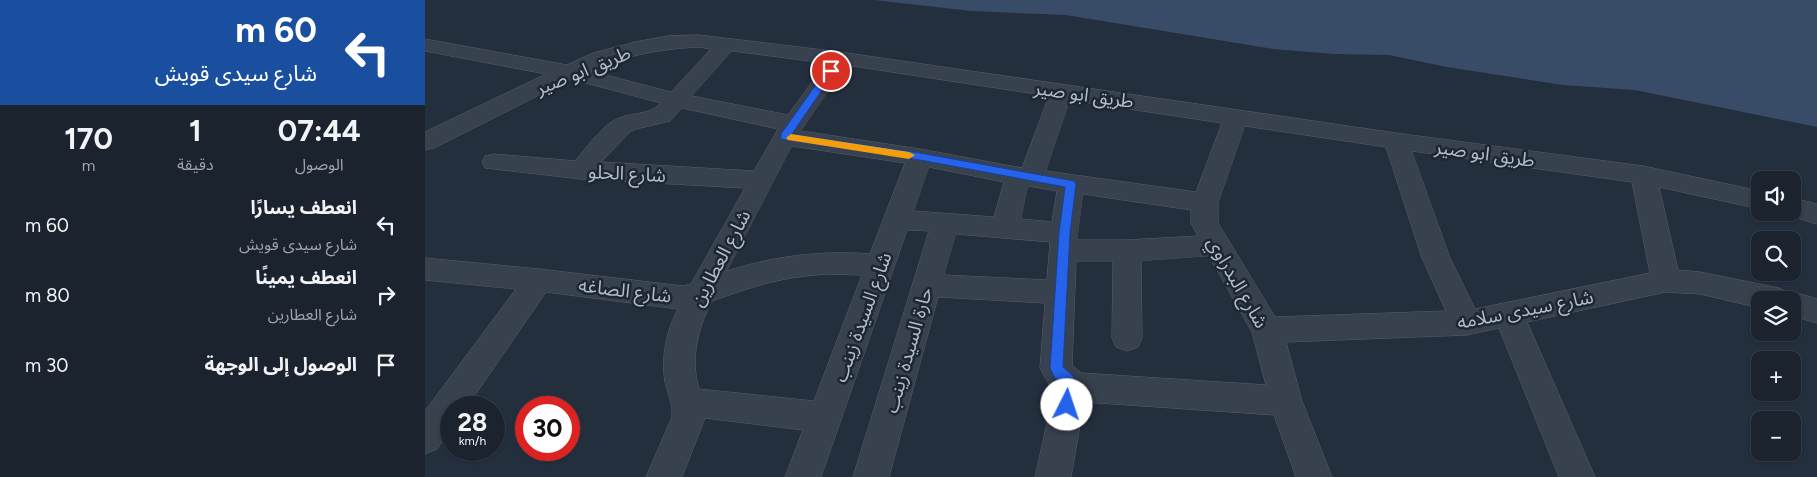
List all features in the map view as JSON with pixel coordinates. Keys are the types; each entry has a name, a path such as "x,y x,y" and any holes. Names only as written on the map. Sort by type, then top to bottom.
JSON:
{"street":[{"name":"طريق ابو صير","path":"425,142 601,58 635,48 699,41 840,58 1396,141 1643,175 1751,198"},
{"path":"581,170 620,127 633,121 654,120 662,116 728,43"},
{"path":"425,45 569,72 789,130 920,157 1024,177 1205,203"},
{"name":"شارع العطارين","path":"664,477 689,418 689,402 681,382 679,360 684,330 701,294 789,130 840,58"},
{"path":"1005,228 1024,177 1062,91"},
{"name":"شارع البدراوي","path":"1236,117 1205,203 1204,223 1267,330 1287,401 1314,477"},
{"path":"1396,141 1436,258 1467,323"},
{"name":"شارع السيدة زينب","path":"803,477 920,157"},
{"name":"شارع الحلو","path":"494,162 581,170 761,180"},
{"path":"1643,175 1667,281"},
{"path":"1053,477 1071,387 1068,380 1056,368 1064,241 1071,184"},
{"path":"1801,210 1817,214"},
{"path":"897,219 1005,228 1064,241 1127,251 1218,245"},
{"name":"حارة السيدة زينب","path":"871,477 945,223"},
{"path":"1127,251 1127,338"},
{"name":"شارع الصاغه","path":"425,269 539,280 683,298 701,294 775,269 811,263 847,262 880,266"},
{"path":"425,438 539,280"},
{"name":"شارع سيدى سلامه","path":"1267,330 1467,323 1667,281 1700,283 1751,294"},
{"path":"927,285 1061,292"},
{"path":"1801,306 1817,311"},
{"path":"1509,314 1577,477"},
{"path":"1071,387 1287,401"},
{"path":"689,402 825,417"}],"water":[{"path":"874,0 1817,0 1817,127 1635,90 1563,85 1447,67 1389,55 1334,54 1273,49 1066,15 971,11"}],"slow traffic":[{"path":"791,138 909,155"}],"route":[{"path":"831,71 785,137 920,157 1071,184 1065,233 1056,368 1068,380 1071,387 1067,405"}]}
